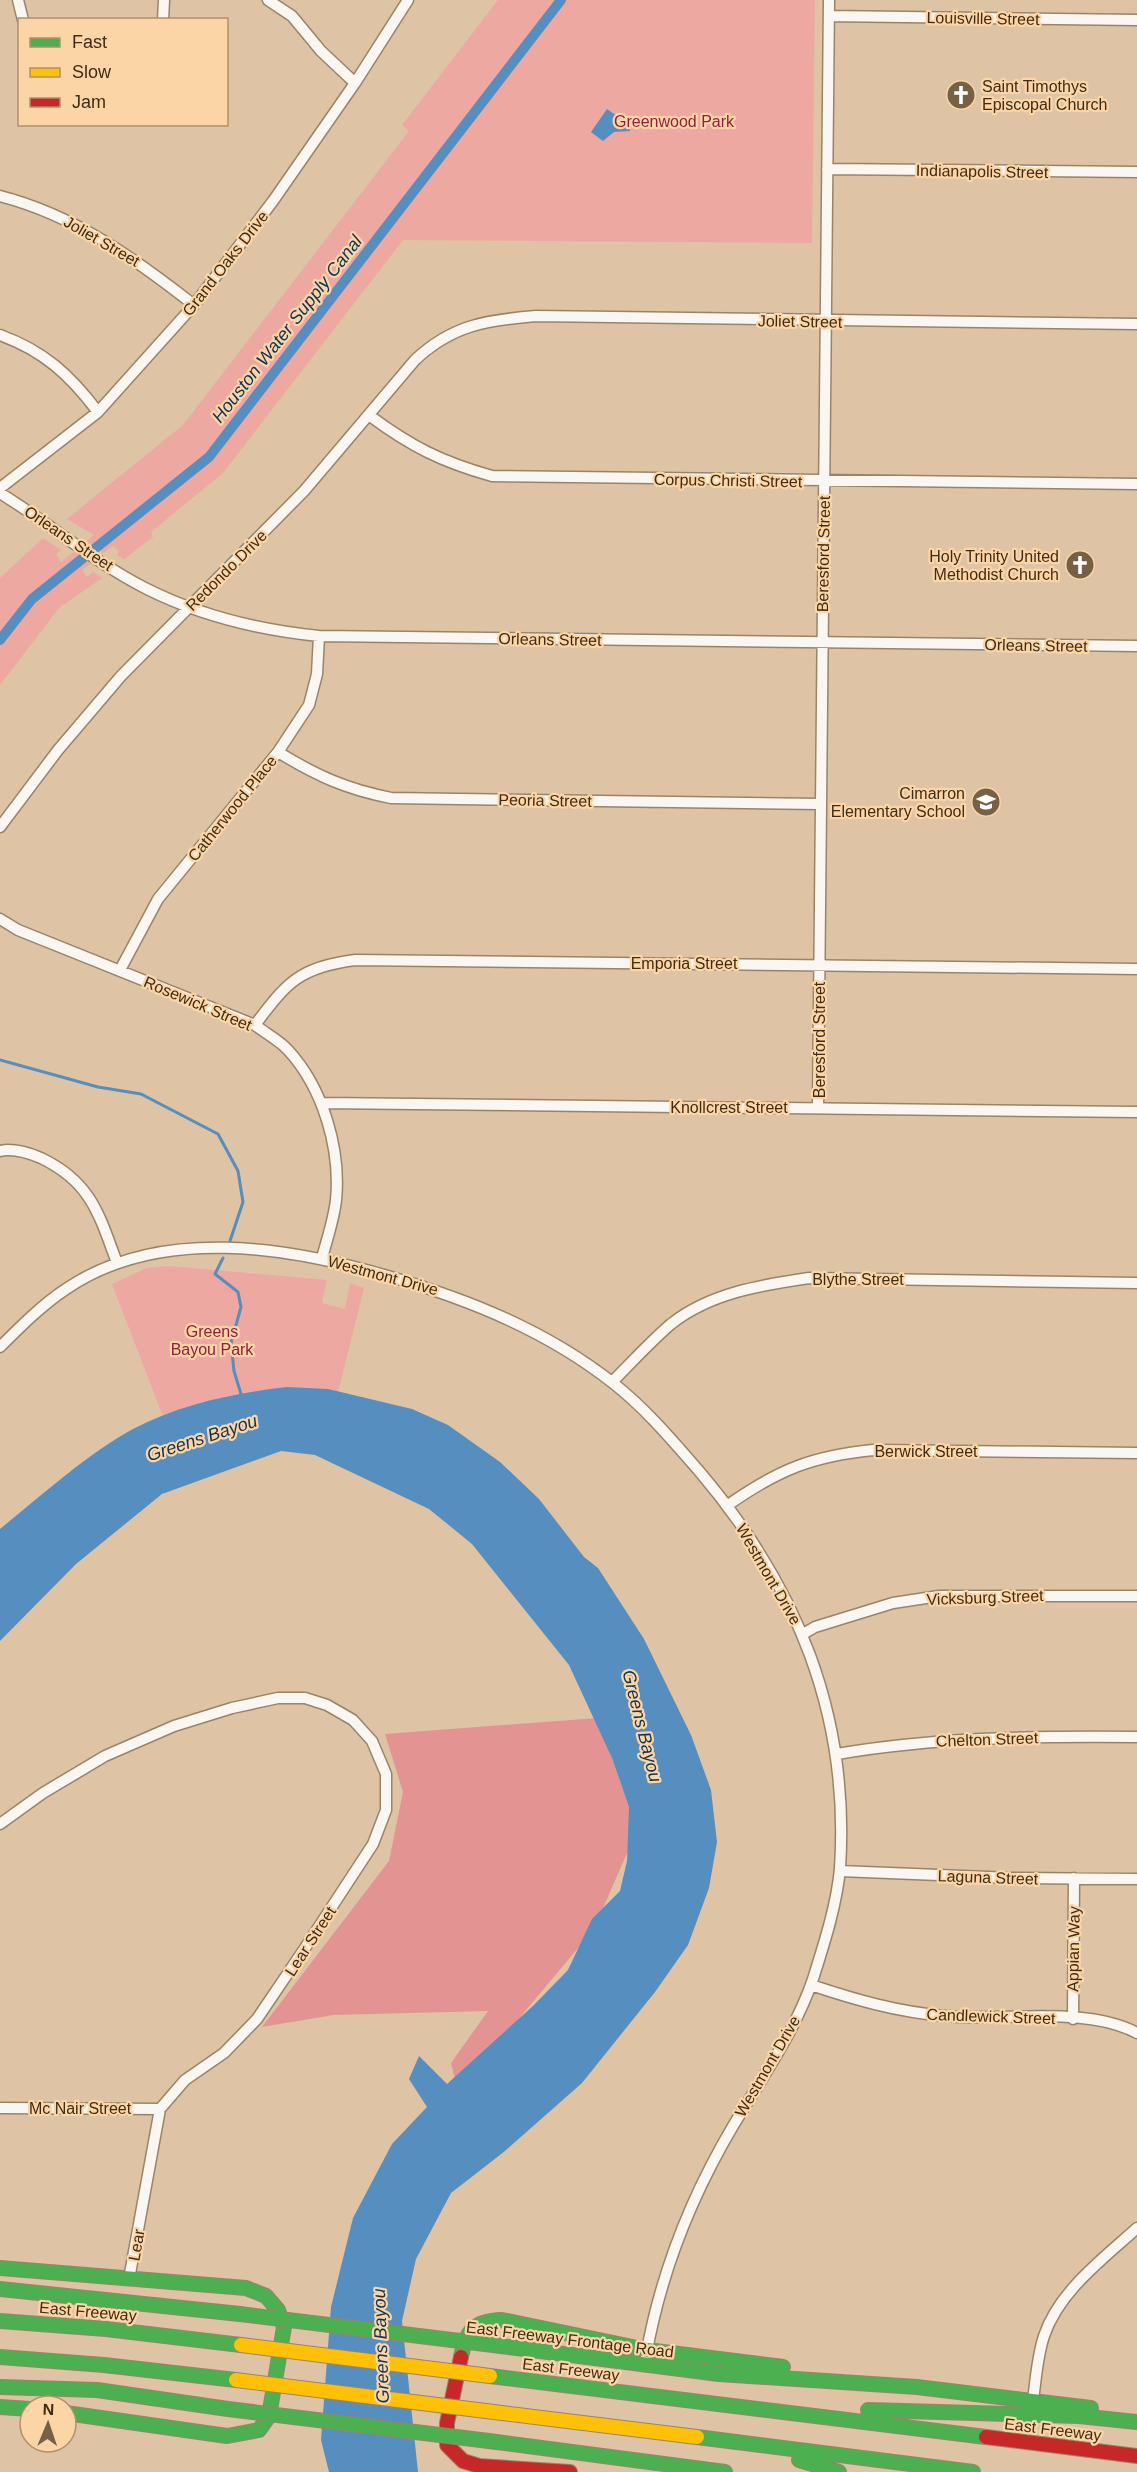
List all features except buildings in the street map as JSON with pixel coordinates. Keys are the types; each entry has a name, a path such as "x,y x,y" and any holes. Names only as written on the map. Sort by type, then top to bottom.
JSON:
{"main road":[{"path":"0,2268 246,2288 266,2296 278,2310 284,2327 269,2416 259,2430 227,2436 78,2415"},
{"name":"East Freeway Frontage Road","path":"0,2289 240,2314 719,2374 830,2379 1034,2394 1137,2414"},
{"path":"570,2472 479,2466 463,2461 447,2445 447,2423 465,2337 473,2327 484,2320 502,2320 647,2350 784,2367 830,2379"},
{"name":"East Freeway","path":"0,2321 106,2329 241,2344 1137,2456"},
{"path":"0,2357 104,2365 236,2380 973,2472"},
{"path":"0,2387 97,2390 228,2409 725,2472"},
{"path":"0,2407 18,2408"},
{"path":"743,2407 1078,2416 1137,2422"},
{"path":"747,2443 839,2472"}],"street":[{"path":"18,0 22,18"},
{"path":"163,18 164,0"},
{"path":"268,0 292,16 321,51 355,83"},
{"name":"Grand Oaks Drive","path":"0,490 98,412 194,305 273,201 355,83 408,0"},
{"name":"Beresford Street","path":"818,1107 829,0"},
{"name":"Louisville Street","path":"828,16 1137,20"},
{"name":"Indianapolis Street","path":"827,169 1137,172"},
{"name":"Joliet Street","path":"0,196 63,218 100,237 141,263 194,305"},
{"name":"Joliet Street","path":"465,328 496,319 536,316 1137,324"},
{"name":"Redondo Drive","path":"0,827 91,711 189,607 304,491 370,416 415,360 433,343 465,328"},
{"path":"0,335 18,341 54,363 74,381 98,412"},
{"name":"Corpus Christi Street","path":"370,416 408,444 451,464 492,476 1137,484"},
{"name":"Orleans Street","path":"0,490 99,560 146,588 189,607 274,632 319,636 1137,646"},
{"name":"Catherwood Place","path":"120,970 158,899 278,752 309,705 317,674 319,636"},
{"name":"Peoria Street","path":"278,752 320,777 356,791 391,798 821,804"},
{"name":"Rosewick Street","path":"0,919 18,930 255,1024 287,1049 321,1103 329,1126 337,1163 336,1201 322,1258"},
{"name":"Emporia Street","path":"255,1024 281,990 300,974 330,963 355,960 1137,969"},
{"name":"Knollcrest Street","path":"321,1103 1137,1112"},
{"path":"0,1151 32,1154 61,1168 86,1191 102,1223 117,1263"},
{"name":"Westmont Drive","path":"0,1347 36,1311 70,1286 117,1263 168,1250 214,1247 322,1258 461,1299 547,1339 612,1382 652,1418 728,1505 759,1550 803,1634 823,1691 837,1754 840,1871 811,1985 769,2070 732,2128 688,2216 662,2286 645,2365"},
{"name":"Blythe Street","path":"612,1382 673,1323 721,1297 756,1285 809,1278 1137,1283"},
{"name":"Berwick Street","path":"728,1505 762,1481 800,1464 836,1454 873,1450 1137,1454"},
{"name":"Vicksburg Street","path":"803,1634 815,1627 893,1603 939,1596 1137,1596"},
{"name":"Lear Street","path":"0,1824 43,1793 105,1756 174,1726 232,1708 278,1698 305,1698 327,1705 353,1720 372,1741 386,1774 386,1810 373,1844 258,2019 224,2054 185,2080 160,2109"},
{"name":"Chelton Street","path":"837,1754 881,1746 963,1739 1137,1737"},
{"name":"Laguna Street","path":"840,1871 1012,1878 1137,1879"},
{"name":"Appian Way","path":"1073,2019 1074,1878"},
{"name":"Candlewick Street","path":"811,1985 870,2005 946,2017 1073,2019 1110,2022 1137,2033"},
{"name":"Mc Nair Street","path":"0,2108 160,2109"},
{"name":"Lear","path":"129,2279 160,2109"},
{"path":"1034,2394 1044,2335 1058,2307 1084,2276 1137,2228"}],"green space":[{"name":"Greenwood Park","path":"498,0 815,0 812,243 403,240 223,473 151,532 153,537 124,559 117,555 119,551 113,546 103,553 87,541 94,535 67,519 183,425 409,131 402,125"},
{"path":"43,538 61,550 56,554 61,562 75,551 91,563 82,570 87,577 93,572 102,578 59,608 0,685 0,578"},
{"name":"Greens Bayou Park","path":"169,1266 327,1280 322,1303 345,1309 350,1283 364,1288 335,1404 167,1427 112,1284 147,1268"}],"shaded area":[{"path":"598,1718 637,1830 594,1929 458,2091 451,2063 488,2011 333,2015 262,2027 389,1861 403,1792 385,1734"}],"water":[{"path":"607,109 617,116 630,117 630,131 614,132 603,141 591,132"},
{"name":"Greens Bayou","path":"287,1387 328,1389 412,1409 448,1425 500,1462 539,1499 584,1557 598,1568 644,1639 691,1735 711,1790 717,1842 709,1888 688,1945 655,1992 582,2083 505,2151 451,2193 416,2259 402,2321 418,2472 329,2472 321,2440 331,2307 353,2218 392,2144 427,2107 409,2079 419,2056 447,2084 534,2005 568,1970 592,1919 620,1891 627,1861 629,1807 612,1758 569,1665 472,1544 429,1509 315,1455 281,1451 162,1494 76,1564 0,1641 0,1529 82,1463 116,1439 151,1420 208,1401"}],"waterway":[{"name":"Houston Water Supply Canal","path":"0,640 32,599 209,457 561,0"},
{"path":"0,1060 98,1087 141,1094 218,1134 238,1171 243,1202 230,1241"},
{"path":"223,1258 215,1274 238,1292 241,1307 231,1343 234,1371 241,1394"}],"traffic: fast":[{"path":"0,2268 246,2288 266,2296 278,2310 284,2327 269,2416 259,2430 227,2436 78,2415"},
{"path":"0,2289 240,2314"},
{"path":"240,2314 501,2346"},
{"path":"461,2357 465,2340 472,2329 484,2323 502,2320 647,2350 783,2367"},
{"path":"0,2321 106,2329 241,2345"},
{"path":"501,2346 719,2374 917,2387 1091,2408"},
{"path":"0,2357 104,2365 236,2380"},
{"path":"490,2376 986,2437"},
{"path":"0,2387 97,2390 228,2409"},
{"path":"0,2407 18,2408"},
{"path":"228,2409 489,2441"},
{"path":"868,2410 1079,2416 1137,2422"},
{"path":"697,2437 973,2472"},
{"path":"489,2441 725,2472"},
{"path":"799,2460 839,2472"}],"traffic: slow":[{"path":"241,2345 490,2376"},
{"path":"236,2380 486,2411"},
{"path":"486,2411 697,2437"}],"traffic: jam":[{"path":"461,2357 447,2423 447,2445 463,2461 479,2466 570,2472"},
{"path":"986,2437 1137,2456"}],"place":[{"name":"Saint Timothys Episcopal Church","path":"961,95"},
{"name":"Holy Trinity United Methodist Church","path":"1080,565"},
{"name":"Cimarron Elementary School","path":"986,802"}]}
